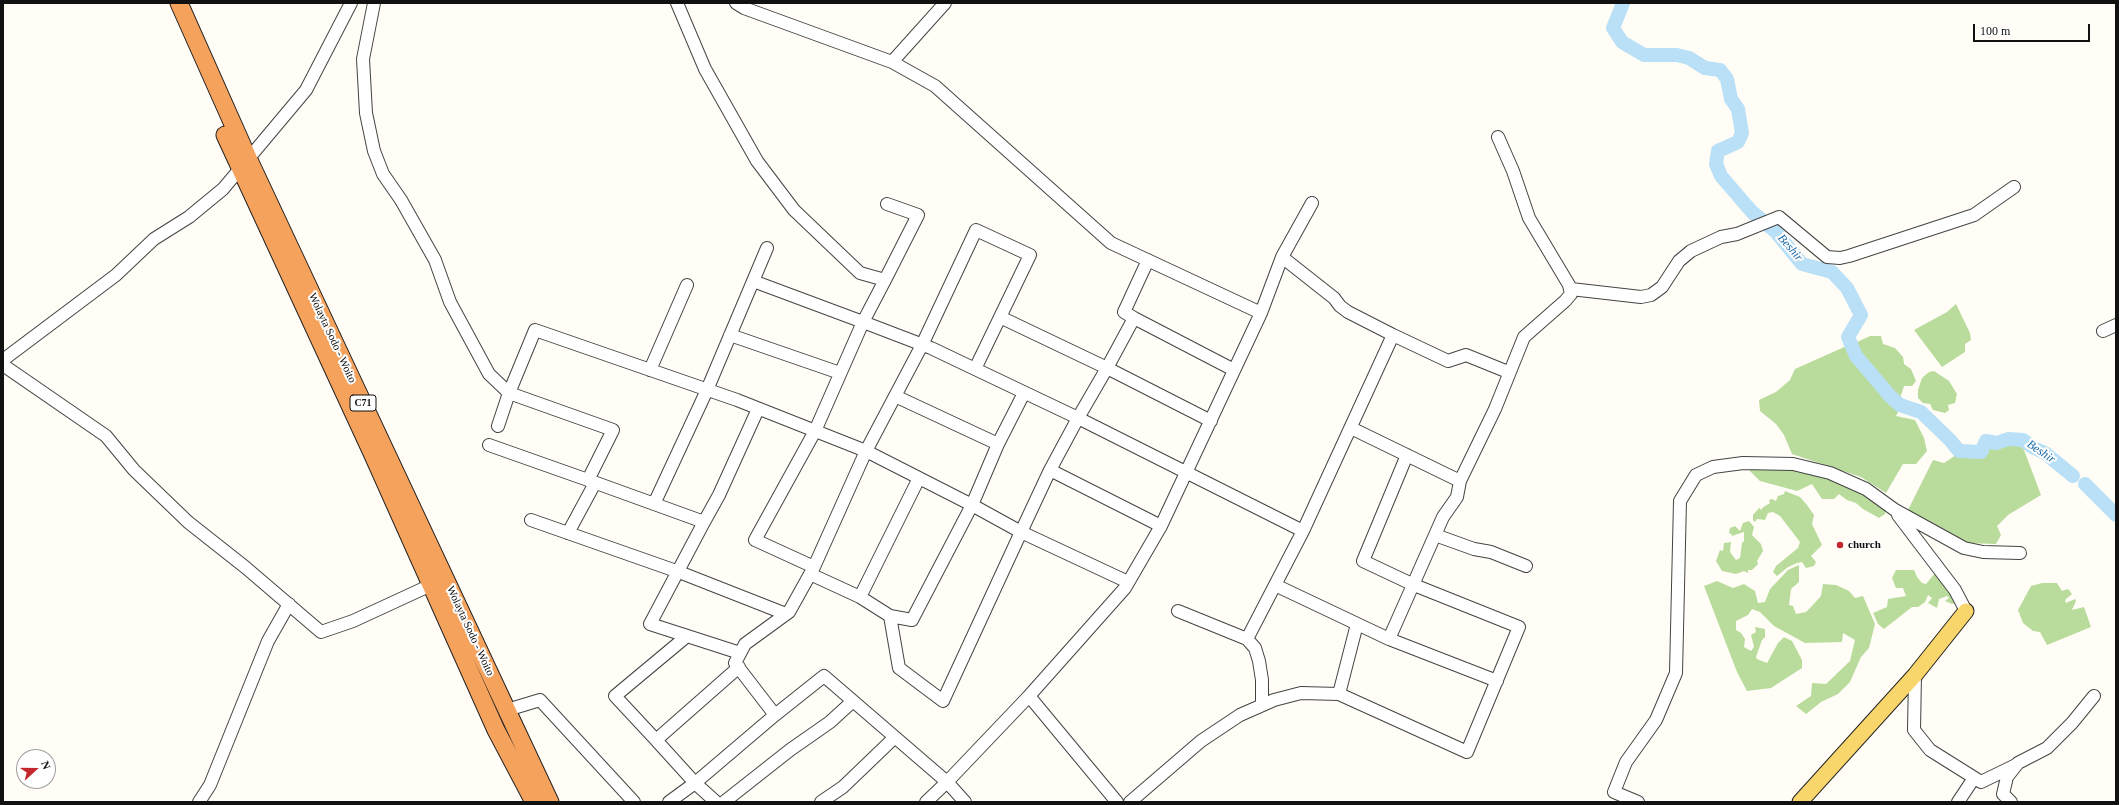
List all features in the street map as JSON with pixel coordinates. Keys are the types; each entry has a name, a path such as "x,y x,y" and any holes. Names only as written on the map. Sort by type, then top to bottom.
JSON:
{"highway":[{"name":"Wolayta Sodo - Woito","path":"168,3 550,802"},
{"name":"Wolayta Sodo - Woito","path":"179,3 244,163 372,453 496,730 534,802"},
{"path":"477,687 493,680"}],"main road":[{"path":"1800,802 1915,675 1966,611"}],"street":[{"path":"3,360 116,275 154,239 188,216 223,189 306,90 351,3"},
{"path":"374,3 363,59 366,113 374,151 383,174 402,200 435,260 450,302 489,374 509,392 613,430 568,533"},
{"path":"677,3 705,69 757,161 789,204 860,273 885,280"},
{"path":"736,3 744,8 892,62 935,86 1111,243 1185,279 1261,313"},
{"path":"892,62 945,3"},
{"path":"1389,639 1435,535 1444,517 1457,497 1460,481 1495,408 1508,372 1514,362 1524,337 1566,301 1571,294 1571,289 1529,218 1513,171 1498,137"},
{"path":"1571,289 1641,297 1651,295 1662,287 1679,261 1691,251 1721,237 1755,227 1778,217 1827,257 1840,258 1974,216 2014,187"},
{"path":"926,802 1029,696 1125,588 1161,526 1261,313 1282,257 1312,203"},
{"path":"887,204 918,215 863,322 815,431 755,540 860,597 890,616 912,620 972,505 998,444 1024,392"},
{"path":"775,715 735,662 745,644 786,614 812,570 866,451 922,345 976,230 1030,255 975,369"},
{"path":"654,504 706,390 767,248"},
{"path":"1282,257 1334,298 1340,306 1348,312 1394,336 1448,361 1466,355 1508,372"},
{"path":"1148,260 1124,312 1234,370"},
{"path":"753,281 922,345 975,369 1078,418 1303,531"},
{"path":"650,370 687,285"},
{"path":"1000,317 1107,368 1210,421"},
{"path":"890,616 899,668 943,701 1050,470 1134,318"},
{"path":"2103,331 2116,325"},
{"path":"498,426 509,392 536,330 758,409 866,451 972,505 1021,532 1128,582"},
{"path":"730,335 840,373"},
{"path":"1247,639 1303,531 1394,336"},
{"path":"3,365 106,436 134,470 188,522 321,632 353,621 431,585"},
{"path":"895,396 998,444"},
{"path":"740,653 650,624 719,495 758,409"},
{"path":"1351,428 1460,481"},
{"path":"489,445 704,522"},
{"path":"1130,802 1202,741 1240,715 1301,693 1339,694 1467,752 1520,627 1414,585 1363,561 1407,455"},
{"path":"1638,802 1614,792 1626,762 1656,720 1676,673 1680,502 1696,475 1713,467 1743,463 1793,464 1830,473 1866,489 1895,510 1964,548 1983,552 2020,554"},
{"path":"1050,470 1161,526"},
{"path":"860,597 919,478"},
{"path":"1895,510 1955,590 1966,611"},
{"path":"531,520 679,572 786,614"},
{"path":"1435,535 1474,549 1491,552 1526,566"},
{"path":"1275,585 1389,639 1497,681"},
{"path":"199,802 210,785 268,641 289,604"},
{"path":"1178,611 1247,639 1255,648 1262,680 1262,706"},
{"path":"1339,694 1357,624"},
{"path":"687,636 615,696 695,783 716,802"},
{"path":"656,740 739,667"},
{"path":"1915,675 1914,730 1930,750 1982,782 2047,748 2072,723 2094,696"},
{"path":"669,802 695,783 775,715 824,676 894,738 947,782 965,802"},
{"path":"1029,696 1117,802"},
{"path":"507,710 540,700 634,802"},
{"path":"724,802 790,750 830,722 853,702"},
{"path":"821,802 843,787 894,738"},
{"path":"2011,802 2003,794 2007,777 2016,765"},
{"path":"1958,802 1974,778"}],"green space":[{"path":"1956,304 1970,333 1971,340 1965,344 1965,352 1942,367 1914,330 1947,312"},
{"path":"1870,336 1881,336 1883,344 1895,348 1903,357 1904,364 1911,369 1916,381 1912,386 1904,386 1899,401 1892,396 1862,361 1853,346 1853,344"},
{"path":"1851,344 1854,358 1900,408 1896,416 1915,420 1924,438 1927,451 1916,464 1903,464 1886,493 1861,477 1792,454 1784,435 1776,424 1760,411 1759,400 1776,392 1790,380 1795,369"},
{"path":"1934,371 1949,381 1957,394 1955,403 1948,405 1949,410 1945,413 1933,410 1930,404 1923,403 1918,398 1918,390 1922,378 1929,372"},
{"path":"2011,441 2021,442 2041,495 2008,515 1997,526 2001,535 1996,544 1962,543 1908,510 1933,460 1944,463 1959,453 1981,453 1987,443 1996,445"},
{"path":"1745,466 1813,470 1887,505 1885,514 1879,518 1839,494 1834,499 1822,499 1812,484 1797,491 1760,481"},
{"path":"1785,491 1800,497 1814,515 1812,524 1822,545 1811,556 1816,562 1814,566 1806,568 1802,562 1797,563 1788,567 1777,576 1773,572 1776,566 1798,548 1800,542 1780,516 1773,512 1768,513 1765,520 1757,519 1755,522 1753,520 1753,515 1759,508 1762,510 1762,508 1770,503 1769,500 1772,499 1776,501 1778,496 1784,494"},
{"path":"1749,521 1754,527 1752,535 1761,544 1763,551 1757,561 1758,564 1752,570 1748,570 1748,573 1744,571 1736,574 1722,571 1716,561 1720,550 1723,551 1724,543 1731,542 1730,552 1736,560 1740,558 1742,543 1744,541 1744,532 1732,536 1731,533 1729,534 1730,528 1735,526 1740,531 1743,523"},
{"path":"1799,565 1799,582 1791,589 1789,605 1793,606 1796,614 1806,612 1821,596 1823,584 1836,585 1849,591 1855,598 1863,596 1875,624 1869,648 1861,657 1850,682 1838,694 1821,702 1806,714 1796,706 1811,696 1812,683 1826,684 1850,661 1855,640 1843,633 1842,642 1805,643 1774,626 1760,612 1752,609 1748,615 1736,621 1736,630 1741,633 1745,639 1744,647 1751,651 1754,647 1751,635 1756,632 1755,627 1765,629 1765,637 1762,640 1756,657 1757,659 1767,663 1778,643 1784,637 1792,641 1802,660 1802,668 1771,688 1747,691 1737,672 1704,586 1717,581 1733,588 1744,584 1755,591 1758,603 1765,602 1770,589 1788,570"},
{"path":"1896,570 1914,570 1922,583 1926,584 1935,573 1939,574 1955,603 1952,604 1945,601 1949,598 1947,596 1939,599 1937,608 1928,603 1932,598 1928,595 1925,602 1918,607 1912,607 1884,629 1878,624 1873,613 1887,607 1888,599 1906,596 1903,588 1896,588 1892,578"},
{"path":"2042,583 2057,583 2062,591 2068,589 2072,594 2065,600 2066,603 2075,599 2076,601 2072,610 2084,607 2091,627 2047,645 2040,632 2033,631 2023,623 2018,610 2031,586"}],"waterway":[{"name":"Beshir","path":"1623,3 1613,28 1622,42 1644,55 1677,55 1689,58 1705,68 1720,70 1727,79 1731,99 1738,109 1742,133 1738,142 1718,151 1716,164 1721,176 1752,212 1775,231 1802,264 1832,272 1847,288 1861,315 1848,337 1856,356 1890,396 1900,405 1921,412 1950,440 1959,451 1981,452 1986,441 1997,443 2008,439 2023,440 2034,448 2045,453 2073,476"},
{"name":"Beshir","path":"2085,484 2116,515"}],"place":[{"name":"church","path":"1840,545"}]}
